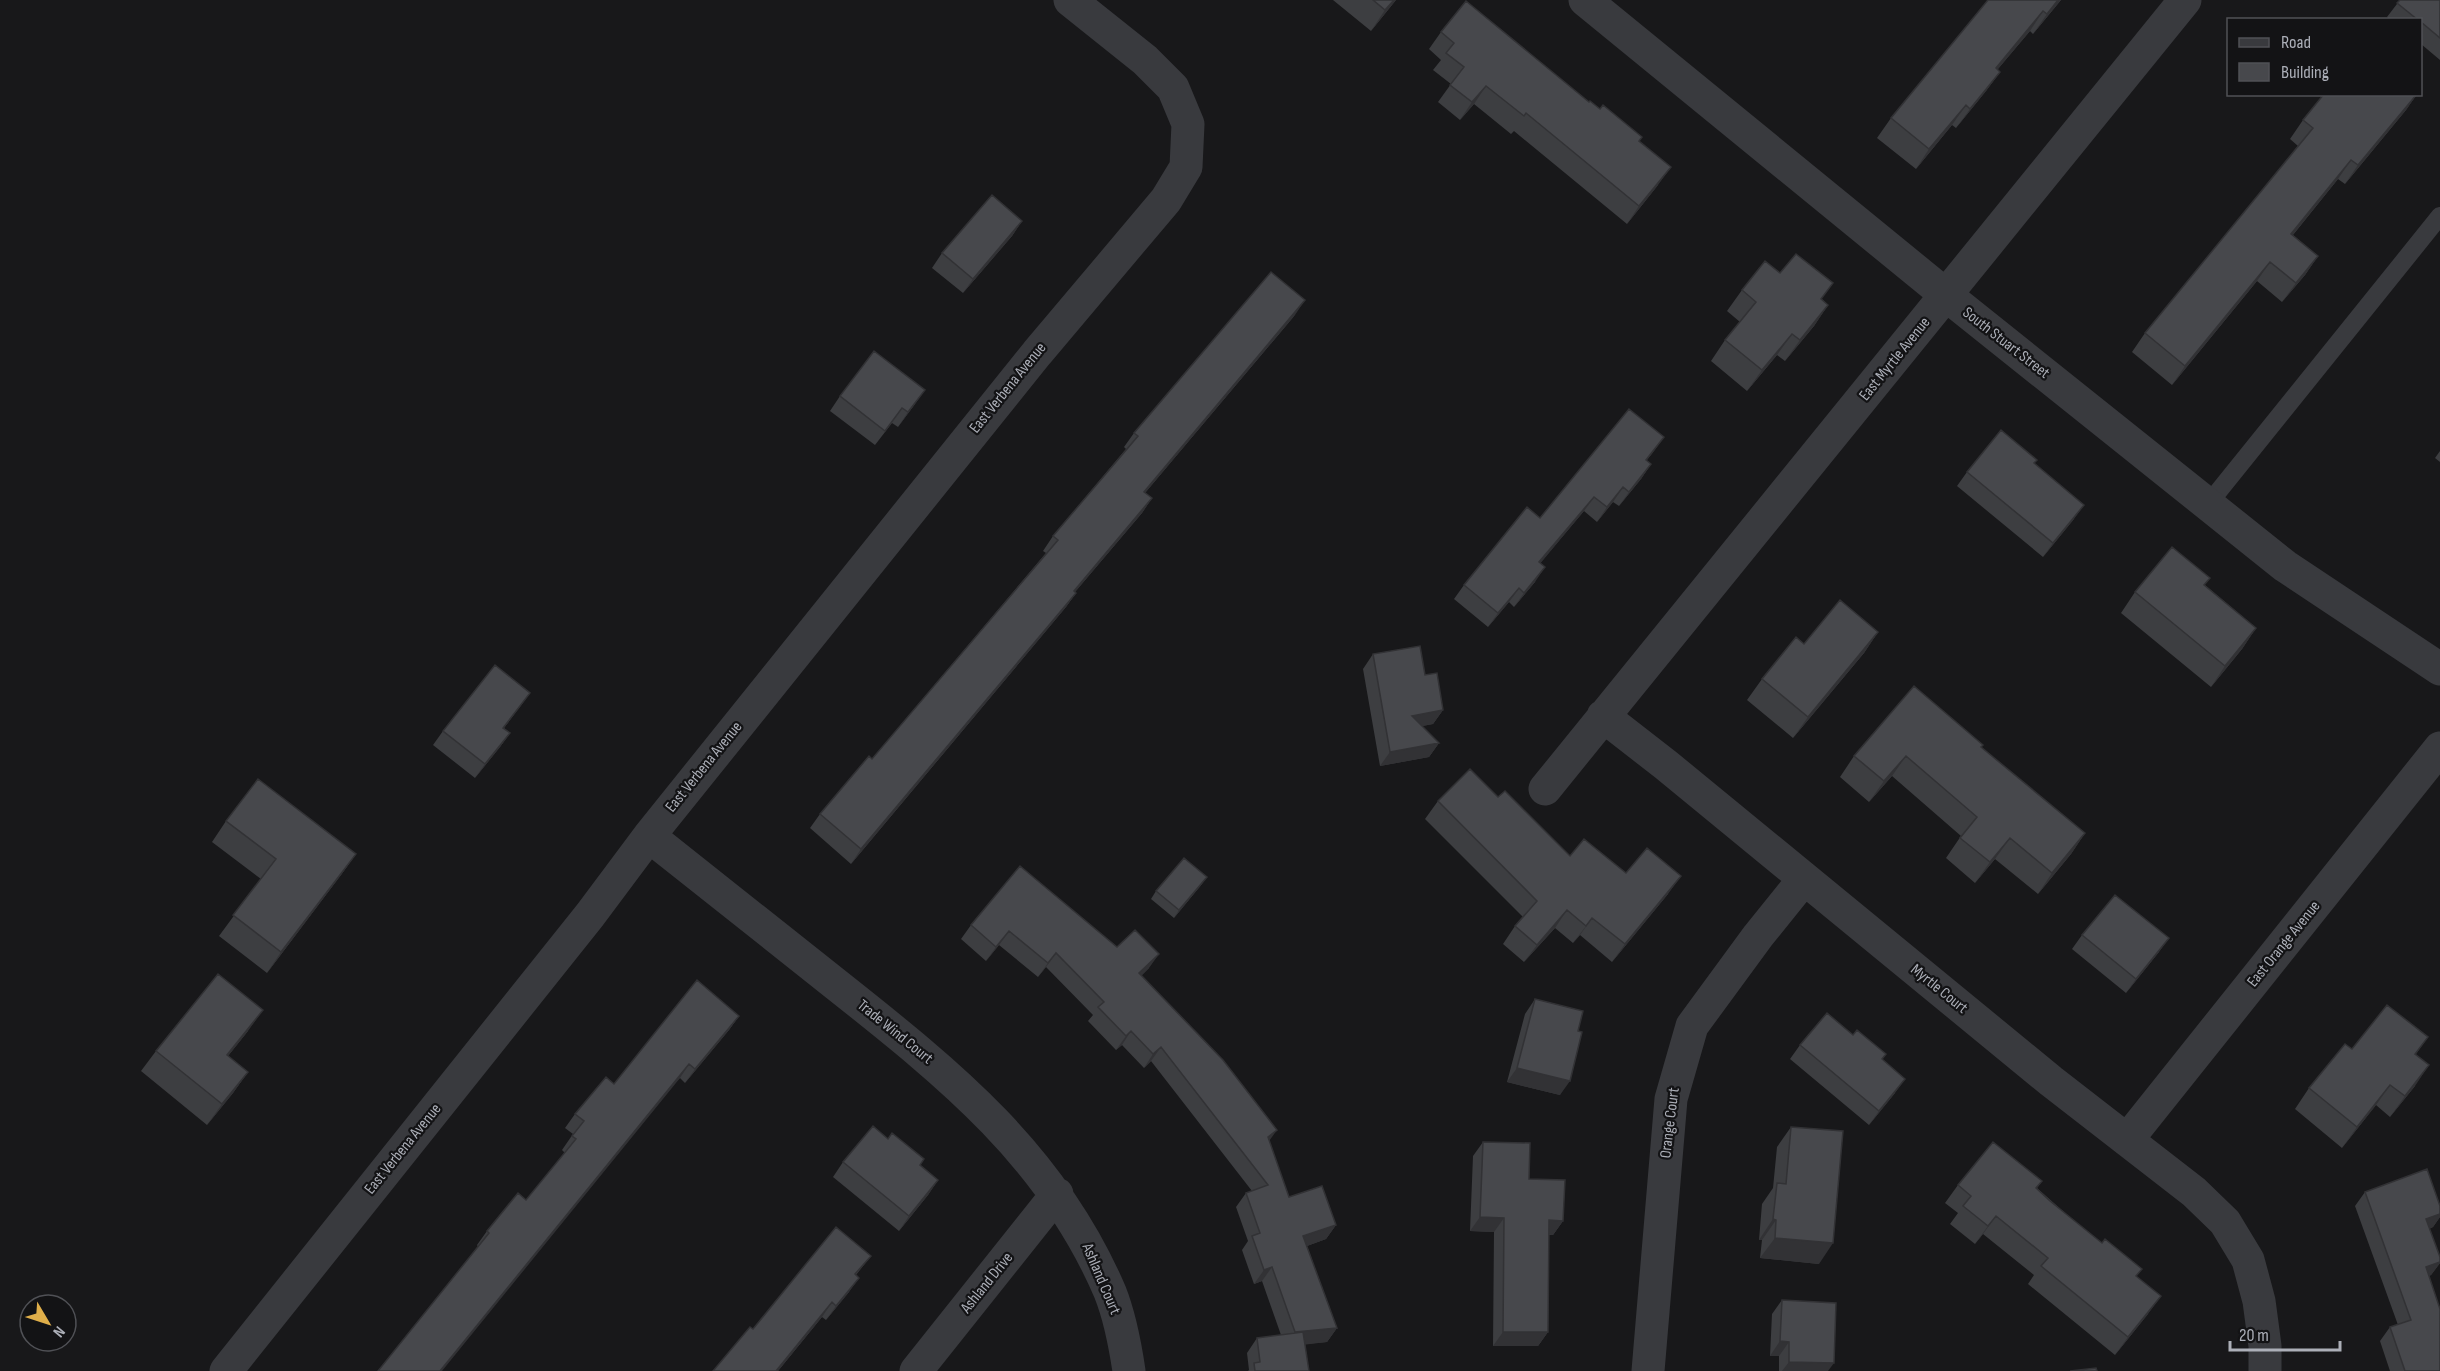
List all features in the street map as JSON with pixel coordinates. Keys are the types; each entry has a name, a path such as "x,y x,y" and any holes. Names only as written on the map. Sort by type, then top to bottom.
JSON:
{"street":[{"name":"East Verbena Avenue","path":"226,1371 590,915 649,836 1036,353 1166,200 1186,167 1188,124 1173,88 1145,60 1070,0"},
{"name":"South Stuart Street","path":"1585,0 1946,295 2285,566 2440,669"},
{"name":"East Myrtle Avenue","path":"1603,716 2184,0"},
{"path":"1545,789 1603,716"},
{"name":"Myrtle Court","path":"1603,716 2194,1192 2225,1222 2248,1260 2259,1301 2265,1346 2265,1371"},
{"name":"East Orange Avenue","path":"2127,1140 2440,748"},
{"name":"Trade Wind Court","path":"649,836 899,1034 971,1096 1057,1194"},
{"name":"Orange Court","path":"1648,1371 1671,1099 1692,1026 1758,936 1804,879"},
{"name":"Ashland Drive","path":"916,1371 1057,1194"},
{"name":"Ashland Court","path":"1057,1194 1084,1238 1110,1293 1122,1331 1129,1371"}],"lane":[{"path":"2209,503 2440,216"}],"building":[{"path":"1373,0 1394,0 1385,10"},
{"path":"1988,0 2058,0 2047,14 2043,11 1996,68 2000,72 1970,109 1966,105 1929,149 1891,118"},
{"path":"2400,0 2440,0 2440,38 2422,23 2422,18 2416,18 2397,3"},
{"path":"1466,1 1589,102 1600,109 1603,105 1642,137 1639,141 1671,167 1639,206 1526,113 1524,116 1486,86 1472,102 1450,85 1464,67 1446,53 1454,43 1441,32"},
{"path":"2322,96 2415,96 2358,165 2351,160 2291,234 2318,256 2296,283 2270,262 2185,366 2145,333 2313,128 2303,120"},
{"path":"992,195 1022,221 973,279 942,253"},
{"path":"1796,254 1833,283 1821,299 1828,305 1800,340 1792,334 1762,370 1725,340 1756,302 1742,290 1765,261 1780,273"},
{"path":"1271,272 1305,300 1144,492 1152,498 1074,591 1076,593 861,849 820,814 869,756 872,759 1058,540 1053,536 1138,436 1134,433"},
{"path":"874,351 925,390 908,412 902,408 885,431 840,396"},
{"path":"1629,409 1664,437 1646,460 1651,464 1629,492 1623,487 1607,507 1594,497 1539,562 1545,567 1524,593 1519,588 1498,613 1464,585 1527,507 1540,518"},
{"path":"2001,430 2037,460 2034,463 2084,505 2053,543 1967,472"},
{"path":"2172,547 2210,578 2204,585 2256,628 2225,666 2135,592"},
{"path":"1840,600 1878,632 1808,717 1762,679 1796,637 1804,644"},
{"path":"1420,646 1425,675 1437,673 1443,710 1412,716 1439,743 1390,752 1373,654"},
{"path":"495,665 530,693 503,728 510,733 485,764 443,731"},
{"path":"1914,686 1983,745 1981,747 2085,833 2052,873 2010,838 1990,862 1960,838 1977,817 1906,756 1884,781 1854,756"},
{"path":"1470,769 1498,797 1505,791 1570,856 1584,839 1626,873 1647,848 1681,876 1625,944 1592,918 1586,926 1567,910 1537,945 1515,926 1537,901 1438,801"},
{"path":"258,779 356,854 281,952 233,915 276,859 226,821"},
{"path":"1184,858 1207,877 1179,910 1156,891"},
{"path":"1020,866 1117,947 1135,930 1159,954 1139,973 1223,1060 1277,1130 1268,1137 1289,1197 1322,1186 1336,1225 1303,1236 1337,1328 1295,1332 1272,1267 1264,1270 1252,1236 1260,1233 1246,1193 1268,1185 1161,1047 1153,1054 1131,1031 1126,1036 1098,1007 1104,1002 1056,953 1048,963 1009,931 996,947 971,925"},
{"path":"2115,895 2169,938 2136,979 2082,935"},
{"path":"218,974 263,1010 227,1055 248,1072 222,1104 156,1051"},
{"path":"697,980 739,1016 695,1069 689,1064 440,1371 378,1371 489,1233 487,1231 518,1193 526,1200 576,1139 572,1136 584,1121 575,1114 606,1077 614,1084"},
{"path":"1535,999 1583,1011 1578,1031 1582,1032 1570,1081 1517,1068"},
{"path":"2387,1005 2428,1037 2415,1054 2429,1065 2405,1096 2390,1085 2357,1127 2309,1088 2345,1044 2352,1049"},
{"path":"1827,1013 1853,1035 1857,1030 1886,1054 1882,1059 1905,1079 1879,1111 1800,1045"},
{"path":"873,1126 888,1139 892,1133 924,1159 920,1165 938,1180 909,1216 843,1162"},
{"path":"1791,1127 1843,1131 1833,1243 1775,1238 1776,1220 1773,1219 1777,1183 1786,1184"},
{"path":"1483,1142 1530,1143 1529,1179 1565,1180 1563,1221 1549,1220 1548,1332 1503,1332 1504,1218 1480,1217"},
{"path":"1993,1142 2042,1181 2036,1188 2050,1201 2102,1243 2105,1239 2142,1269 2136,1276 2161,1296 2128,1337 2041,1266 2048,1258 1996,1216 1988,1226 1963,1206 1971,1196 1958,1185"},
{"path":"2427,1169 2440,1206 2440,1214 2426,1219 2440,1262 2426,1267 2440,1309 2440,1371 2405,1371 2390,1327 2411,1320 2365,1192"},
{"path":"836,1227 871,1256 855,1274 859,1278 836,1306 832,1302 776,1371 713,1371 750,1327 753,1329"},
{"path":"1782,1300 1836,1303 1834,1363 1789,1362 1789,1342 1780,1341"},
{"path":"1303,1332 1309,1371 1255,1371 1254,1363 1260,1362 1257,1338"},
{"path":"2096,1368 2097,1371 2070,1371"}]}
